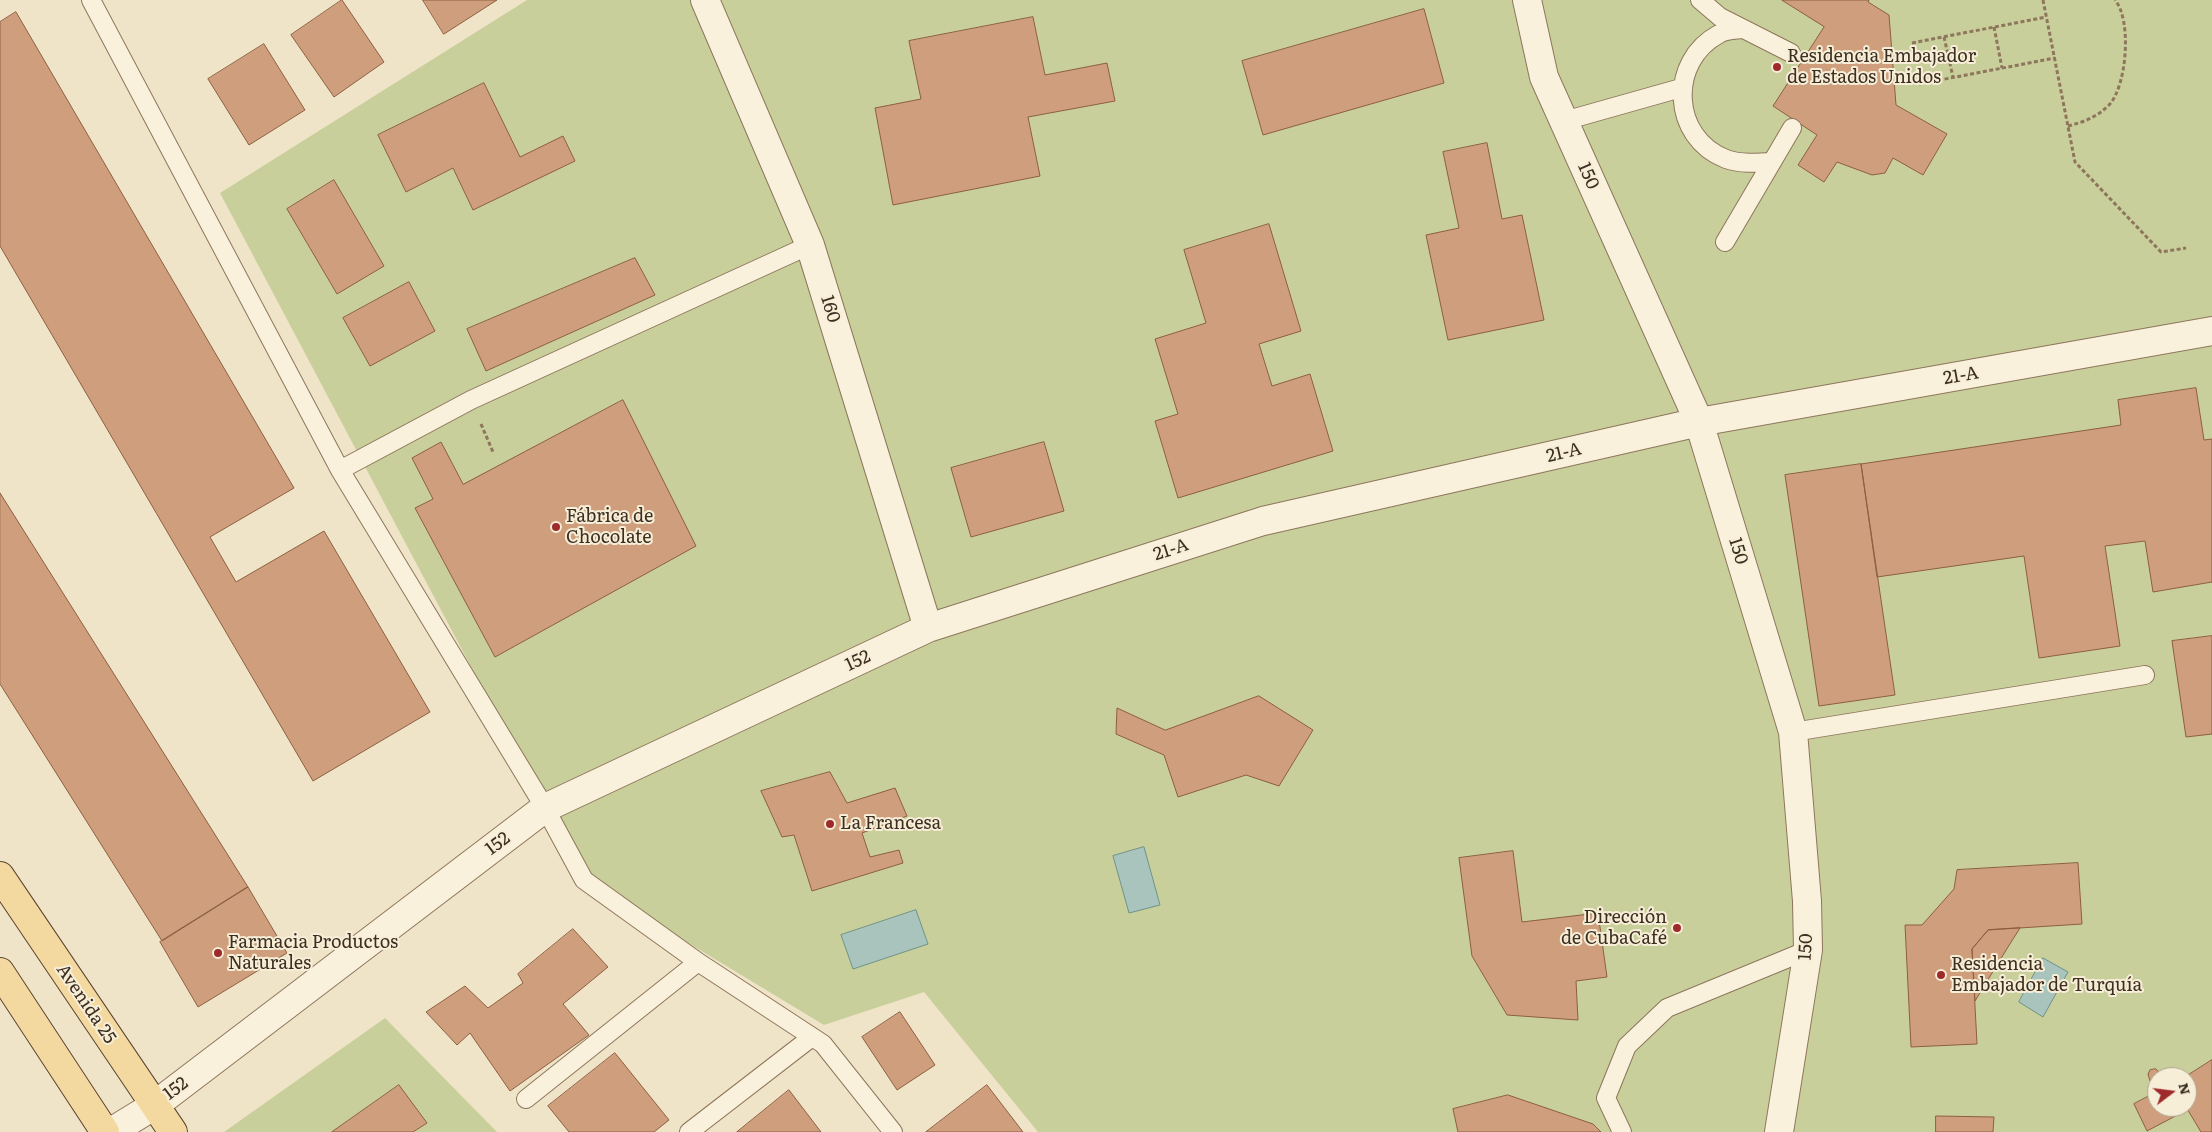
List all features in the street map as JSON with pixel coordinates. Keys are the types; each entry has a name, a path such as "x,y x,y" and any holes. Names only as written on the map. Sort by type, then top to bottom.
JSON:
{"main road":[{"name":"Avenida 25","path":"0,876 173,1132"},
{"path":"0,972 105,1132"}],"street":[{"name":"160","path":"705,0 810,245 928,628"},
{"name":"150","path":"1527,0 1544,77 1699,422 1793,732 1807,900 1808,950 1778,1132"},
{"name":"21-A","path":"928,628 1263,521 1699,422 2212,331"},
{"name":"152","path":"111,1132 155,1105 545,808 928,628"}],"lane":[{"path":"91,0 340,470 545,808 584,880 698,962 823,1044 893,1132"},
{"path":"1700,0 1720,17 1791,54"},
{"path":"1742,29 1720,32 1701,46 1687,67 1681,88 1683,111 1692,133 1707,149 1726,159 1748,163 1772,162"},
{"path":"1564,121 1681,88"},
{"path":"1725,242 1792,128"},
{"path":"340,470 471,400 810,245"},
{"path":"1793,732 2145,675"},
{"path":"1622,1132 1606,1098 1627,1046 1667,1008 1808,950"},
{"path":"526,1099 698,962"},
{"path":"689,1132 812,1037"}],"path":[{"path":"2042,0 2075,162 2161,252 2186,248"},
{"path":"2068,126 2090,120 2110,104 2124,73 2126,34 2115,0"},
{"path":"1912,42 2046,16"},
{"path":"1994,27 2002,68"},
{"path":"1944,37 1953,77"},
{"path":"1919,84 2055,58"}],"green space":[{"path":"527,0 2212,0 2212,1132 1038,1132 924,992 824,1025 584,880 220,193"},
{"path":"385,1018 497,1132 224,1132"}],"water":[{"path":"1144,847 1160,905 1129,913 1113,856"},
{"path":"916,910 928,944 853,969 841,935"},
{"path":"2043,958 2068,972 2043,1017 2019,1002"}],"building":[{"path":"342,0 384,62 334,97 291,35"},
{"path":"423,0 497,0 444,34"},
{"path":"1782,0 1869,0 1868,2 1889,15 1896,105 1947,134 1923,175 1893,158 1885,173 1872,175 1837,162 1824,182 1798,165 1817,135 1773,106 1824,27"},
{"path":"1424,9 1444,83 1263,135 1242,61"},
{"path":"16,12 294,488 210,537 236,582 324,531 430,712 313,781 0,246 0,22"},
{"path":"1033,17 1045,75 1107,63 1115,101 1028,117 1040,176 893,205 875,108 921,99 909,41"},
{"path":"264,44 305,110 249,145 208,79"},
{"path":"484,83 520,157 563,136 575,161 473,210 453,168 406,192 378,135"},
{"path":"1487,143 1502,219 1522,215 1544,320 1448,340 1426,235 1459,228 1443,152"},
{"path":"334,180 384,266 337,294 287,209"},
{"path":"1269,224 1301,331 1259,344 1272,386 1310,374 1333,451 1178,498 1155,421 1178,414 1155,339 1206,323 1184,250"},
{"path":"635,258 655,295 486,371 467,329"},
{"path":"409,282 435,331 370,366 343,318"},
{"path":"2196,388 2204,440 2212,439 2212,582 2153,592 2145,541 2105,546 2120,646 2039,658 2024,556 1877,577 1861,464 2121,425 2118,400"},
{"name":"Fábrica de Chocolate","path":"623,400 696,546 495,657 415,508 433,499 412,458 441,442 463,484"},
{"path":"1044,442 1064,511 971,537 951,468"},
{"path":"1861,464 1895,695 1819,706 1785,475"},
{"path":"0,493 248,887 162,941 0,684"},
{"path":"2212,636 2212,734 2186,737 2172,641"},
{"path":"1259,696 1313,730 1279,786 1246,775 1178,797 1164,755 1116,734 1117,708 1165,730"},
{"name":"La Francesa","path":"830,772 847,803 895,788 907,816 862,833 870,857 899,850 903,863 812,891 794,835 782,837 761,791"},
{"path":"1513,851 1522,922 1598,913 1607,977 1576,981 1578,1020 1507,1015 1472,956 1459,858"},
{"name":"Residencia Embajador de Turquía","path":"2078,863 2082,924 1988,930 1972,949 1977,1044 1911,1047 1905,925 1922,925 1954,889 1957,870"},
{"path":"248,887 287,953 198,1007 160,942"},
{"path":"2020,928 1975,1001 1972,949 1988,930"},
{"path":"573,929 608,967 563,1004 589,1035 510,1091 470,1033 457,1045 426,1012 465,986 488,1008 523,983 518,974"},
{"path":"900,1012 935,1065 897,1090 862,1037"},
{"path":"615,1053 669,1120 654,1132 569,1132 548,1106"},
{"path":"2212,1060 2212,1132 2201,1132 2192,1117 2197,1117 2197,1069"},
{"path":"399,1085 427,1123 413,1132 332,1132"},
{"path":"987,1085 1023,1132 926,1132"},
{"path":"789,1090 821,1132 737,1132"},
{"path":"1508,1095 1593,1124 1601,1132 1458,1132 1453,1109"},
{"path":"2147,1097 2147,1117 2174,1117 2147,1131 2134,1104"},
{"path":"1936,1116 1994,1117 1993,1132 1936,1132"}],"place":[{"name":"Residencia Embajador de Estados Unidos","path":"1777,67"},
{"name":"Fábrica de Chocolate","path":"556,527"},
{"name":"La Francesa","path":"830,824"},
{"name":"Dirección de CubaCafé","path":"1677,928"},
{"name":"Farmacia Productos Naturales","path":"218,953"},
{"name":"Residencia Embajador de Turquía","path":"1941,975"}]}
